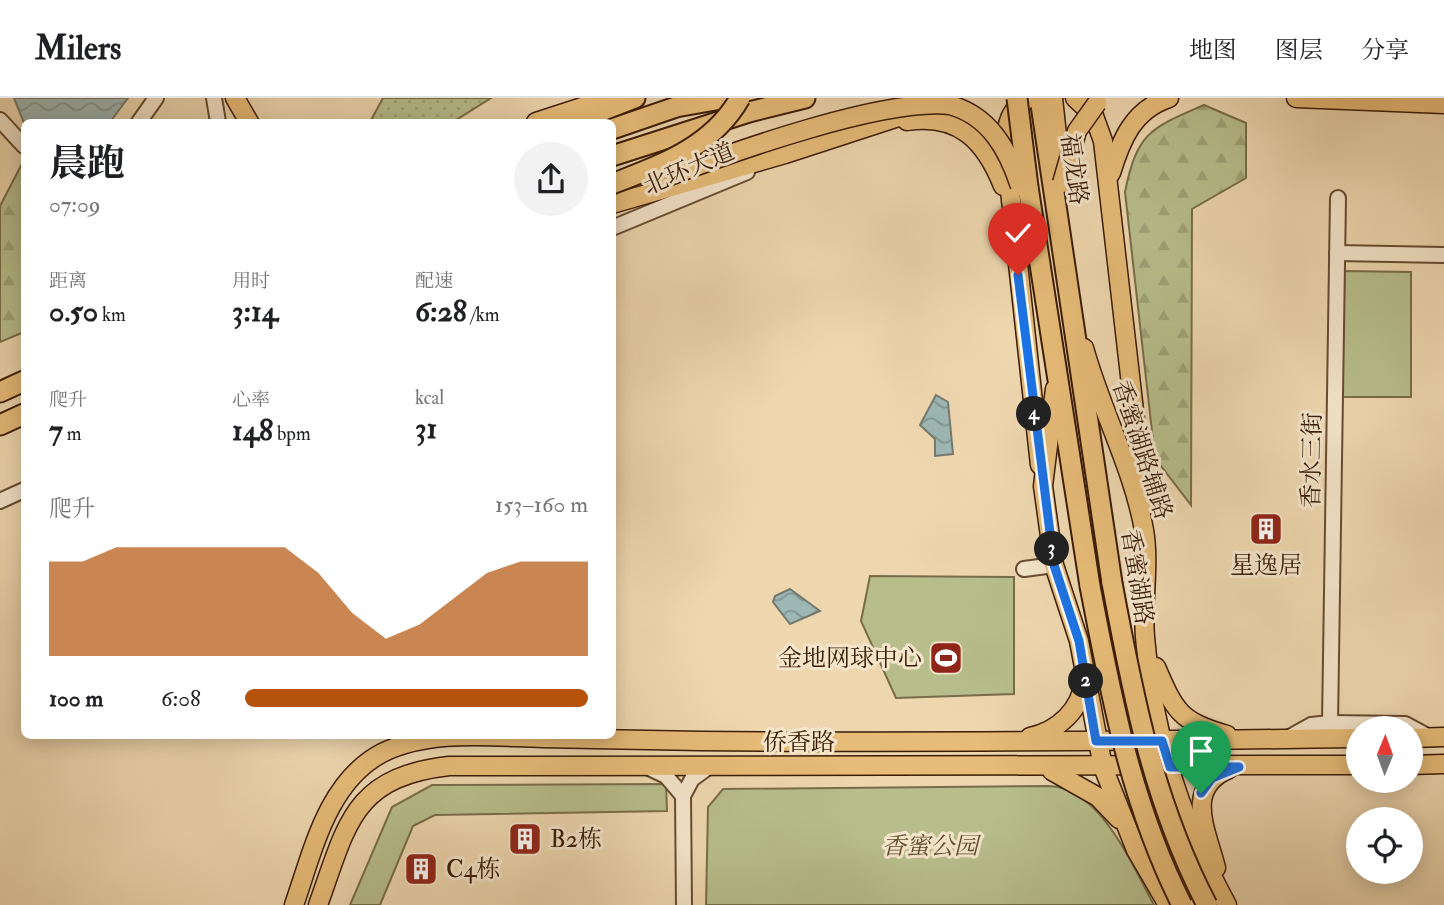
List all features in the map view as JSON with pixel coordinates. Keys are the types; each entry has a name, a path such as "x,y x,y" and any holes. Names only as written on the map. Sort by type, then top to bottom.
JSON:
{"highway":[{"path":"581,119 635,98"},
{"path":"616,129 676,107 727,98"},
{"path":"616,182 695,147 720,127 740,98"},
{"name":"北环大道","path":"616,155 749,112 805,98"},
{"name":"福龙路","path":"1017,98 1024,187 1038,251"},
{"name":"福龙路","path":"1040,98 1057,183 1061,246"},
{"name":"香蜜湖路","path":"1061,246 1112,583 1146,751 1176,838 1219,902"},
{"name":"香蜜湖路","path":"1038,251 1090,586 1126,762 1151,836 1182,905"},
{"path":"0,393 21,382"},
{"path":"0,425 21,415"}],"main road":[{"path":"235,98 247,119"},
{"path":"545,119 610,98"},
{"path":"616,203 785,155 952,98"},
{"path":"1029,98 1014,109 1006,132 1010,203 1054,565 1077,633 1103,767 1135,845"},
{"path":"1053,98 1057,183"},
{"path":"1075,98 1087,107 1098,126 1109,180 1144,481 1145,533"},
{"path":"1057,183 1077,131 1088,114 1104,98"},
{"path":"1109,180 1125,134 1142,113 1169,98"},
{"path":"1296,98 1444,104"},
{"path":"616,197 810,124 890,104 926,101 951,105 981,120 1001,142 1024,187"},
{"path":"862,129 926,118 950,121 972,137 996,168 1010,203"},
{"name":"香蜜湖路辅路","path":"1069,292 1091,373 1135,492 1145,533 1146,643 1162,741 1185,816 1219,902"},
{"path":"1044,486 1054,404 1055,364"},
{"path":"1146,643 1172,705 1180,715 1199,727 1243,741"},
{"path":"1084,670 1097,684 1119,689 1136,684 1149,670"},
{"path":"1010,741 1041,735 1068,716 1081,696 1084,670"},
{"name":"侨香路","path":"595,739 1243,741 1346,738"},
{"name":"侨香路","path":"294,905 323,824 338,793 358,769 383,753 434,739"},
{"path":"669,766 670,740"},
{"path":"701,741 706,766"},
{"path":"1423,765 1444,764"},
{"name":"侨香路","path":"318,905 345,831 358,808 372,793 391,780 415,770 449,766 1346,765"},
{"path":"1038,767 1065,777 1098,797 1118,817 1168,905"},
{"path":"1219,902 1201,796 1212,778 1239,767"},
{"path":"1135,845 1137,830 1146,817 1169,810 1185,816"}],"street":[{"path":"141,119 156,98"},
{"path":"214,98 218,119"},
{"path":"0,121 21,143"},
{"name":"北环大道","path":"616,227 785,155"},
{"name":"香水三街","path":"1330,723 1338,198"},
{"path":"1337,253 1444,255"},
{"path":"0,501 21,491"},
{"path":"1024,569 1054,565"},
{"name":"侨香路","path":"1286,739 1311,725 1330,723 1405,724 1438,737"},
{"path":"641,766 666,776 683,796"},
{"path":"684,905 683,796 692,779 706,766"}],"green space":[{"path":"383,98 491,98 458,119 372,119"},
{"path":"1204,105 1246,123 1246,178 1192,209 1191,505 1155,458 1125,192 1135,156 1149,135 1171,120"},
{"path":"21,166 21,333 0,342 0,206"},
{"path":"1343,271 1411,272 1411,397 1343,397"},
{"name":"金地网球中心","path":"870,576 1014,577 1014,694 896,698 861,621"},
{"path":"666,784 667,811 435,815 413,826 380,905 350,905 392,807 432,785"},
{"name":"香蜜公园","path":"1049,786 1068,790 1099,814 1125,850 1154,905 706,905 708,807 723,789"}],"water":[{"path":"14,98 128,98 112,119 22,119"},
{"path":"936,395 948,402 953,454 935,456 935,439 920,425"},
{"path":"790,589 820,611 790,624 773,602 775,596"}],"place":[{"name":"星逸居","path":"1266,529"},
{"name":"金地网球中心","path":"946,658"},
{"name":"B2栋","path":"525,839"},
{"name":"C4栋","path":"421,869"}],"route":[{"path":"1018,275 1054,565 1079,641 1096,741 1162,741 1170,767 1239,767 1226,770 1212,778 1201,793"}]}
